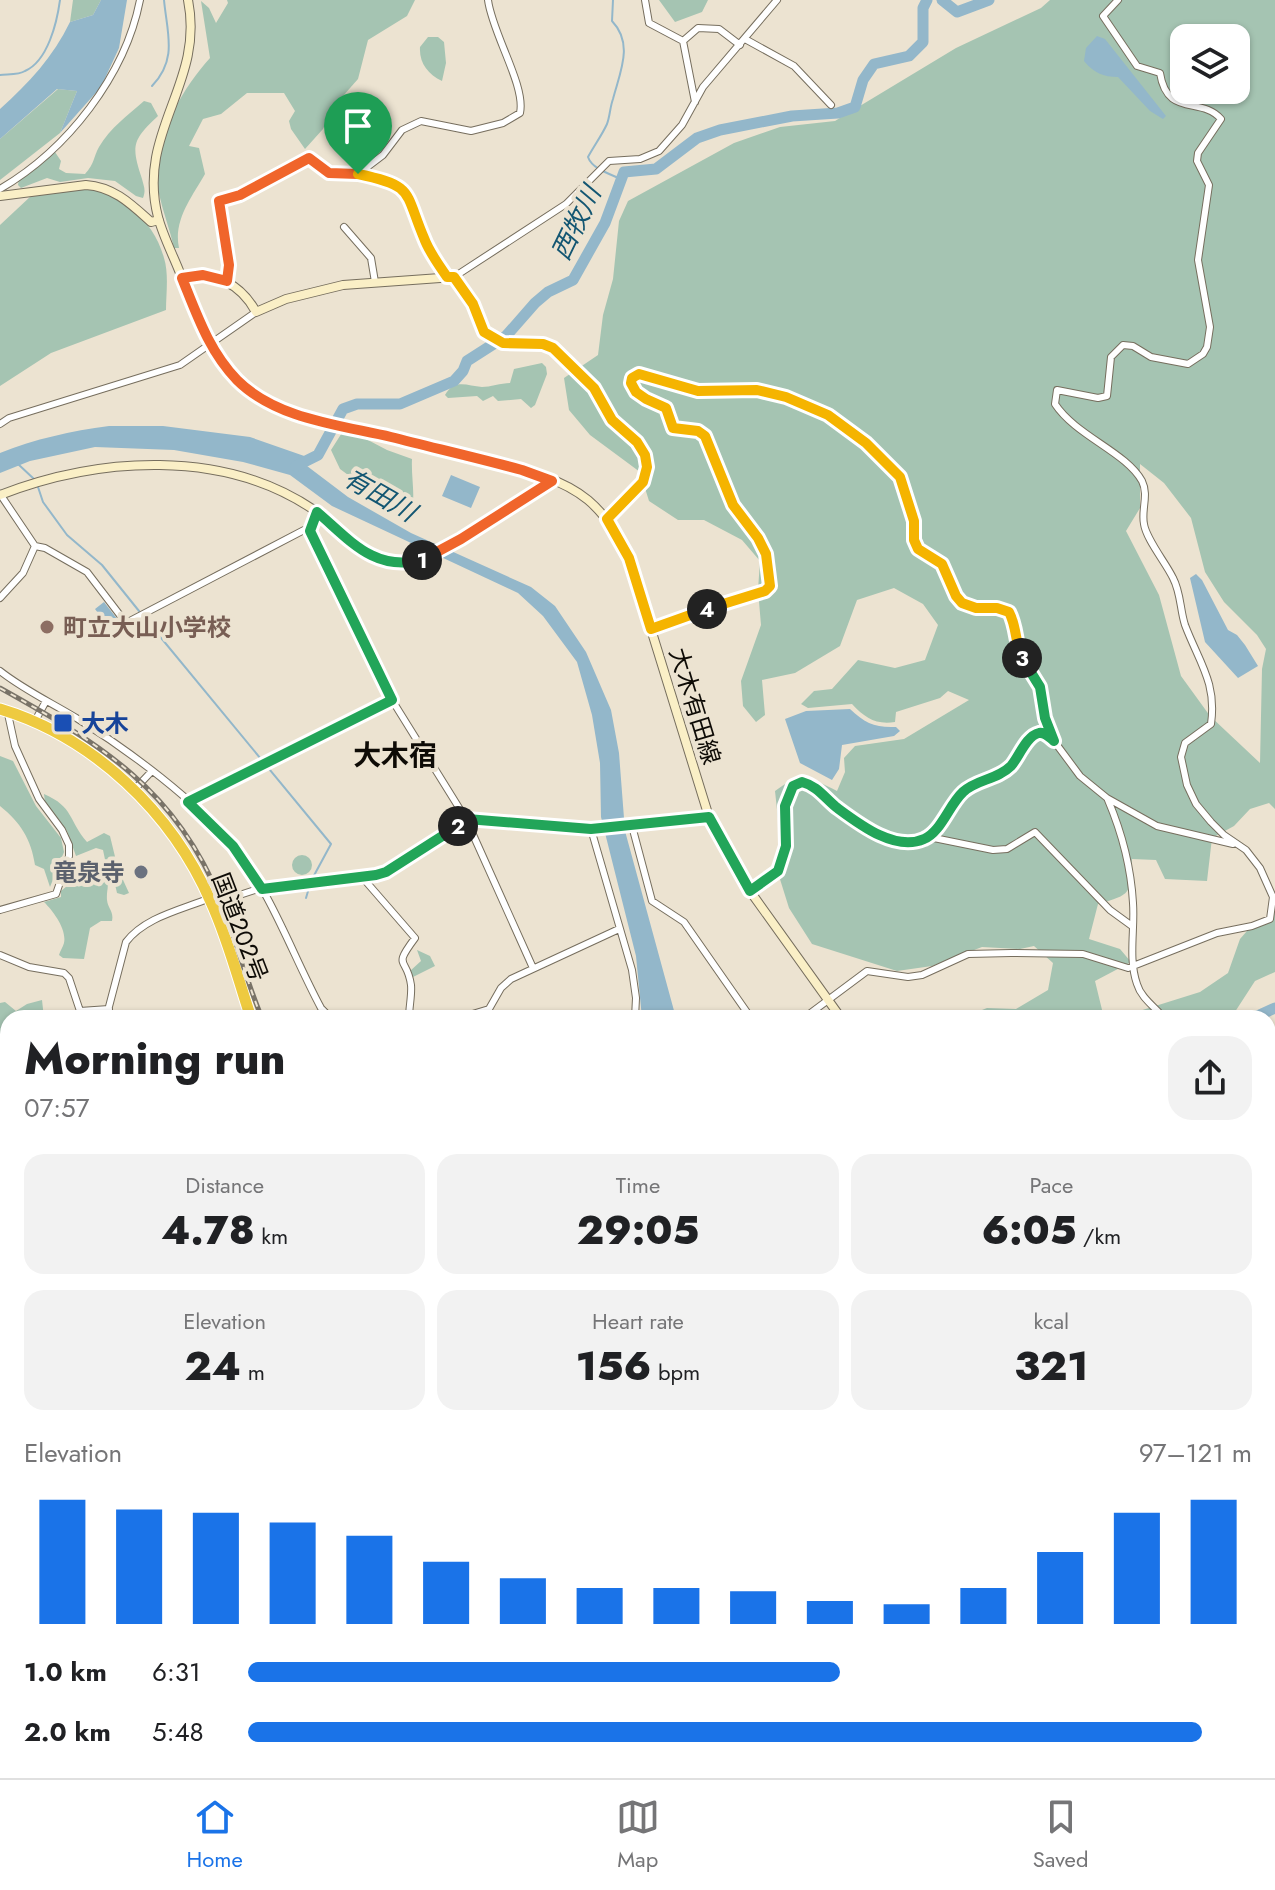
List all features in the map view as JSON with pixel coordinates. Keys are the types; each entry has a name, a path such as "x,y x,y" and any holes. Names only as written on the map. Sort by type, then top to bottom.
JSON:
{"highway":[{"name":"国道202号","path":"4,710 35,721 87,751 133,791 178,842 211,901 248,1010"}],"main road":[{"name":"大木有田線","path":"188,0 191,26 189,56 160,134 154,164 154,191 159,220 210,344 236,379 258,397 287,410 507,466 552,481 572,489 607,519 629,558 709,817 750,891 836,1010"},
{"path":"0,196 100,186 131,203 151,222 159,220"},
{"path":"182,278 203,275 227,281 248,297 256,312 312,291 375,282 450,277 473,304 481,328 493,339 503,343 543,344 553,348 594,388 612,420 637,442 645,455 647,467 643,482 607,519"},
{"path":"0,495 81,470 128,465 198,469 249,478 277,488 317,512 364,552 380,561 408,564 425,559 552,481"}],"street":[{"path":"0,189 24,173 64,136 100,93 120,61 135,24 140,0"},
{"path":"358,174 383,155 402,130 421,121 471,131 503,123 520,113 519,93 492,23 488,0"},
{"path":"645,0 649,23 683,41"},
{"path":"227,281 229,265 219,201 240,195 309,158 329,173 358,174 391,182 411,199 424,240 450,277 566,204 609,161 640,159 659,151 682,125 703,87 777,0"},
{"path":"817,1010 867,971 899,977 922,975 968,954 1083,954 1128,968 1217,933 1270,919 1273,897 1256,861 1211,822 1196,804 1187,785 1181,757 1185,743 1211,724 1214,705 1211,683 1185,625 1175,581 1144,525 1145,497 1141,481 1116,456 1076,429 1055,404 1057,390 1098,398 1107,396 1111,357 1123,345 1133,346 1151,357 1188,364 1203,354 1210,327 1198,260 1209,185 1197,161 1198,153 1221,119 1215,112 1182,106 1162,87 1160,73 1137,66 1103,16 1118,0"},
{"path":"683,41 698,28 719,29 794,66 831,105"},
{"path":"683,41 695,102"},
{"path":"344,227 371,258 375,282"},
{"path":"0,424 9,418 180,365 256,312"},
{"path":"651,629 765,591 771,580 766,554 733,505 705,436 698,431 673,428 666,408 636,392 632,378 639,374 698,391 744,388 786,397 828,415 889,464 900,477 914,521 914,540 918,549 942,564 962,603 1009,612 1016,625 1018,650 1040,687 1045,718 1054,741"},
{"path":"0,495 35,546 45,548 87,572 126,623 304,530 310,531"},
{"path":"317,512 310,531 392,700 467,819 533,968"},
{"path":"0,598 23,573 35,546"},
{"path":"0,671 81,721 151,772 188,802 233,846 261,888 323,1010"},
{"path":"188,802 392,700"},
{"path":"35,721 46,701"},
{"path":"0,910 56,894 70,850 62,830 39,799 4,710"},
{"path":"750,891 778,871 786,846 787,798 793,786 802,782 816,787 836,807 888,839 901,844 914,843 929,837 962,792 999,776 1010,767 1032,736 1040,733 1054,741 1080,776 1107,798 1157,826 1240,846"},
{"path":"3,735 12,734"},
{"path":"133,791 151,772"},
{"path":"1107,798 1130,869 1133,967 1141,993 1157,1010"},
{"path":"94,1010 109,1009 126,942 151,922 261,888 386,872 467,819 593,829 709,817"},
{"path":"632,826 652,901 684,922 745,1010"},
{"path":"593,829 632,970 635,1010"},
{"path":"929,837 993,850 1007,849 1035,832 1110,910 1132,926"},
{"path":"362,877 415,938 401,957 411,985 409,1010"},
{"path":"486,1010 501,988 533,968 619,929"},
{"path":"0,955 29,967 64,973 69,978 80,1010"}],"green space":[{"path":"73,0 101,0 93,15 70,22"},
{"path":"227,0 415,0 407,16 368,40 358,79 335,105 323,129 305,149 291,129 289,121 295,111 284,93 247,93 221,114 203,119 189,146 199,148 205,174 181,218 179,248 174,248 157,176 162,139 178,103 210,58 201,1 209,8 216,23"},
{"path":"659,0 708,0 702,12 675,22"},
{"path":"1050,0 1275,0 1275,809 1269,803 1250,809 1234,826 1212,838 1207,881 1165,879 1156,860 1132,859 1127,891 1098,904 1089,939 1120,949 1131,962 1095,981 1102,1010 982,1010 1016,1009 1048,990 1053,963 1034,946 1020,949 982,947 932,966 897,971 812,944 789,908 779,876 775,791 792,781 806,778 837,791 845,772 844,758 855,746 904,739 969,700 948,691 940,698 896,712 895,722 888,723 871,719 852,704 808,708 801,704 814,691 832,689 858,660 895,668 925,660 938,625 923,604 894,588 857,600 840,646 795,673 762,680 765,715 756,722 743,706 741,681 761,625 758,590 760,561 742,540 704,520 678,520 649,501 640,472 590,435 569,410 564,378 598,355 603,315 613,279 619,221 628,201 734,143 780,127 835,121 956,48 1041,8","holes":["1140,464 1164,483 1191,518 1205,572 1224,602 1257,635 1266,649 1262,669 1260,763 1210,716 1181,676 1159,595 1126,531 1140,508"]},
{"path":"428,37 438,37 444,42 446,63 442,81 429,71 421,58 420,47"},
{"path":"58,89 77,91 60,133 0,180 0,139"},
{"path":"144,101 151,103 158,116 143,131 136,144 143,198 115,181 88,178 60,182 47,178 21,188 18,185 19,179 55,152 61,161 59,169 66,173 85,174 108,134"},
{"path":"82,187 109,195 144,220 159,244 166,264 166,310 51,353 0,386 0,225 31,196"},
{"path":"542,363 547,374 531,408 521,399 498,401 493,396 483,401 477,396 448,398 445,395 457,385 482,387 510,383 514,369"},
{"path":"345,428 412,459 411,513 401,514 340,469 331,450"},
{"path":"0,756 13,761 36,806 61,838 64,852 50,887 44,869 35,865 24,832 0,806"},
{"path":"44,794 66,809 87,842 104,833 110,836 118,869 129,893 117,893 103,850 96,848 76,856 67,831 45,802"},
{"path":"302,855 309,858 312,865 309,872 302,875 295,872 292,865 295,858"},
{"path":"95,872 101,873 107,884 112,921 101,921 90,928 84,959 63,958 59,955 64,943 61,926 44,902 61,897 61,891 67,886 81,886"},
{"path":"1275,905 1275,972 1255,981 1236,1010 1143,1010 1200,992 1228,973 1240,939 1247,931 1273,921"},
{"path":"417,950 430,956 435,966 413,977 410,971 421,961"},
{"path":"42,1000 43,1010 18,1010"},
{"path":"5,1002 15,1010 0,1010 0,1003"}],"water":[{"path":"101,0 127,0 119,48 101,87 60,133 77,91 57,89 0,139 0,109 40,69 70,22 93,15"},
{"path":"1097,36 1105,39 1166,116 1163,119 1150,111 1118,77 1099,74 1084,61 1086,48"},
{"path":"109,426 163,426 250,437 310,458 307,466 348,497 411,533 531,587 555,606 586,652 611,710 619,753 625,831 674,1010 641,1010 636,956 601,817 600,763 592,715 577,662 543,616 518,593 332,506 290,475 243,462 174,450 95,447 30,461 0,473 0,453 81,430"},
{"path":"451,475 480,487 471,508 442,496"},
{"path":"1196,574 1228,630 1237,635 1258,666 1238,678 1205,642 1190,578"},
{"path":"104,602 118,620 108,627 95,609"},
{"path":"850,709 871,724 896,727 900,731 894,736 842,745 839,769 832,780 800,763 785,719 806,711"}],"waterway":[{"path":"0,75 22,72 40,59 54,29 60,0"},
{"path":"152,86 168,56 164,0"},
{"path":"613,0 612,21 619,30 624,49 622,69 607,124 588,157 597,168 621,179"},
{"name":"西牧川","path":"296,466 318,455 343,409 357,404 400,404 454,381 467,361 506,336 535,303 548,292 573,280 605,223 624,172 656,169 697,138 720,130 792,116 838,113 855,107 863,80 874,64 909,56 923,42 923,8 927,0"},
{"name":"西牧川","path":"942,0 957,12 989,0"},
{"path":"18,464 34,479"},
{"path":"37,484 43,502 67,535 102,565 139,611"},
{"path":"143,616 331,844 311,881 306,898"},
{"path":"1271,1010 1275,1008"}],"railway":[{"path":"0,688 103,751 132,774 182,829 222,903 259,1010"}],"place":[{"name":"町立大山小学校","path":"47,627"},
{"name":"大木","path":"63,723"},
{"name":"竜泉寺","path":"141,872"}],"district":[{"name":"大木宿","path":"395,755"}],"route":[{"path":"309,158 329,173 358,174 391,182 411,199 424,240 447,277 454,277 473,304 484,332 503,343 543,344 553,348 594,388 612,420 637,442 645,455 647,467 643,482 607,519 629,558 651,629 765,591 771,580 766,554 733,505 705,436 698,431 673,428 666,408 636,392 632,378 639,374 706,392 744,388 786,397 828,415 889,464 900,477 914,521 914,540 918,549 942,564 962,603 1009,612 1016,625 1018,650 1040,687 1045,718 1054,741 1046,734 1032,736 1010,767 999,776 962,792 929,837 914,843 901,844 888,839 836,807 816,787 806,782 793,786 785,806 786,846 778,871 750,891 709,817 591,829 467,819 386,872 262,889 233,846 188,802 392,700 310,531 317,512 364,552 380,561 408,564 425,559 461,539 552,481 522,470 270,404 236,379 218,358 182,278 203,275 227,281 229,265 219,201 240,195 309,158"}],"water label":[{"name":"有田川","path":"380,495"}]}
